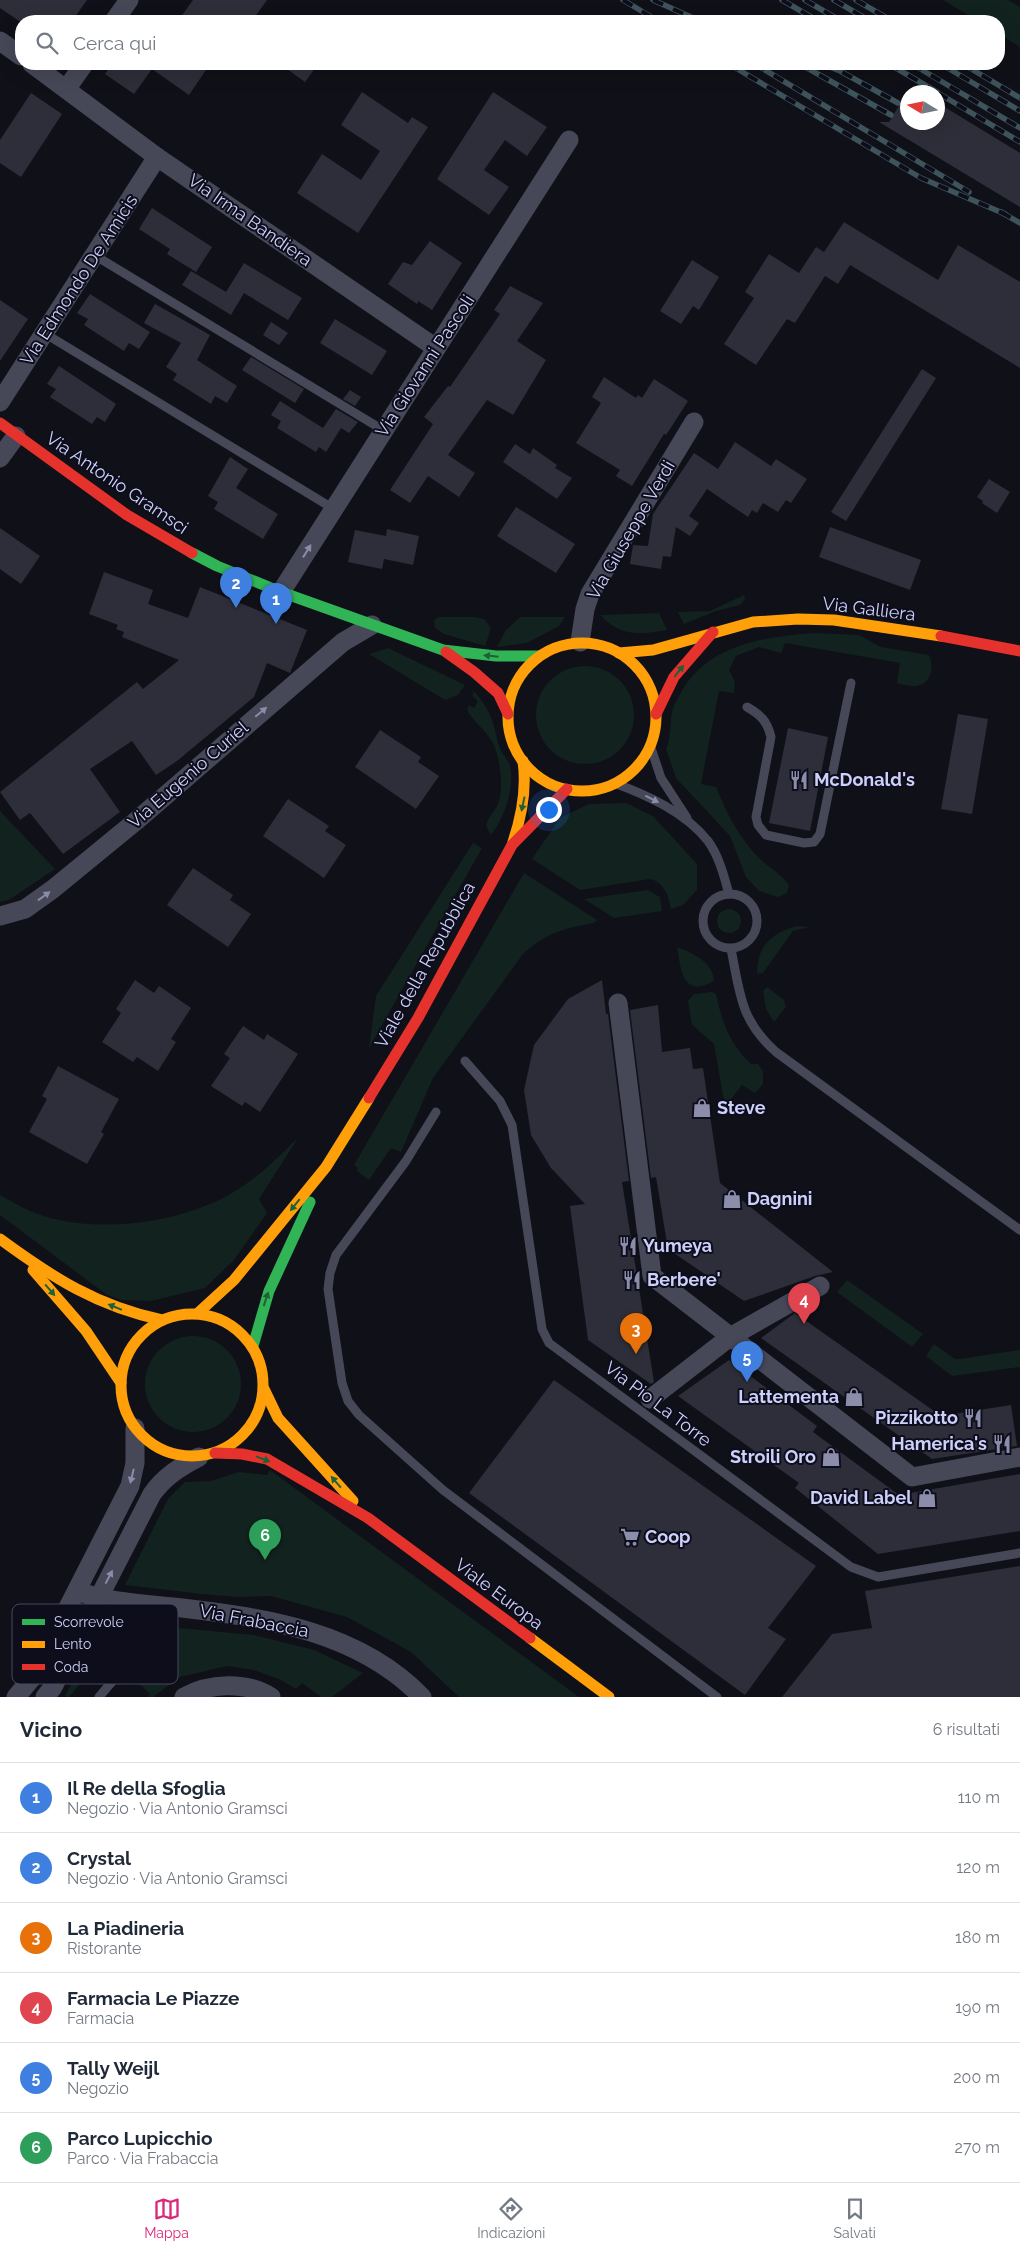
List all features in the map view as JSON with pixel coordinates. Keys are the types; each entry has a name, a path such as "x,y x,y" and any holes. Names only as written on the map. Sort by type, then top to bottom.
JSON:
{"street":[{"path":"118,15 129,0"},
{"path":"0,41 15,52"},
{"name":"Via Irma Bandiera","path":"41,70 157,157 436,348"},
{"path":"67,88 80,70"},
{"name":"Via Giovanni Pascoli","path":"281,592 569,140"},
{"name":"Via Edmondo De Amicis","path":"0,402 157,157"},
{"name":"Via Giuseppe Verdi","path":"580,642 585,609 590,594 694,422"},
{"name":"Via Antonio Gramsci","path":"0,423 127,515 180,547 217,566 281,592 443,650 496,656 540,656"},
{"path":"0,458 16,436"},
{"name":"Via Galliera","path":"619,652 653,650 753,622 834,620 954,638 1020,651"},
{"name":"Via Eugenio Curiel","path":"0,916 25,908 53,889 136,821 343,642 372,625"},
{"path":"656,714 674,677 713,632"},
{"path":"512,845 525,798 526,777 523,761 512,738 508,714 510,700 518,682 529,665 540,656 559,646 580,642 607,647 619,652 638,668 651,689 656,714 655,730 641,762 627,775 611,785 598,789 568,789 550,784 535,774 523,761"},
{"name":"Via Antonio Gramsci","path":"443,650 474,672 498,693 508,714"},
{"name":"Viale della Repubblica","path":"253,1346 269,1291 326,1167 418,1018 512,845 568,789"},
{"path":"618,1003 652,1276 912,1477 1020,1457"},
{"name":"Viale della Repubblica","path":"198,1313 234,1280 326,1167"},
{"path":"0,1239 18,1253 106,1304 120,1310 162,1320"},
{"path":"18,1253 86,1331 121,1383"},
{"path":"650,1399 730,1337 820,1286"},
{"path":"95,1604 152,1494 161,1481 173,1471 234,1444 249,1429 260,1410 264,1389 262,1367 253,1346 242,1333 229,1323 214,1316 198,1313 179,1314 162,1320 145,1331 132,1346 124,1363 121,1383 122,1399 126,1414 134,1428 147,1441 163,1451 181,1456 207,1455"},
{"name":"Viale Europa","path":"264,1389 278,1418 368,1518"},
{"path":"70,1604 130,1486 135,1463 134,1428"},
{"name":"Viale Europa","path":"207,1455 252,1455 267,1460 368,1518 609,1697"},
{"name":"Via Frabaccia","path":"77,1590 98,1598 144,1604"},
{"name":"Via Frabaccia","path":"178,1609 273,1621 308,1630 350,1645 381,1664 422,1697"},
{"path":"16,1697 27,1684"},
{"path":"44,1697 55,1684"},
{"path":"184,1697 206,1688 232,1686 266,1694 271,1697"}],"lane":[{"path":"94,255 384,430"},
{"path":"44,333 334,509"},
{"path":"747,706 762,715 768,725 771,737 756,817 758,825 766,835 804,844 814,842 820,834 851,683"},
{"path":"650,745 662,778 689,823"},
{"path":"611,785 614,783 637,792 663,805 689,823 707,840 713,850 729,894"},
{"path":"729,894 739,895 754,906 758,923 756,931 746,944 731,949 715,944 705,931 703,923 708,906 721,896 729,894"},
{"path":"731,949 748,1020 760,1038 776,1052 1020,1230"},
{"name":"Via Pio La Torre","path":"465,1061 500,1101 512,1125 542,1328 549,1343 851,1567 878,1577 1020,1553"},
{"path":"436,1112 406,1161 336,1256 330,1273 328,1289 342,1383 348,1401 359,1415 443,1490 717,1697"},
{"path":"99,1697 110,1684"}],"green space":[{"path":"943,0 1008,0 1020,7 1020,47 1005,38 1005,15 968,15"},
{"path":"744,595 745,599 740,605 716,611 684,624 678,612 710,611"},
{"path":"659,613 667,630 648,633 623,631 600,615"},
{"path":"438,617 474,617 484,619 491,628 485,646 444,634 435,628 434,621"},
{"path":"520,617 565,617 559,626 527,643 497,647 506,630"},
{"path":"814,633 859,635 881,647 929,655 932,665 928,679 920,685 912,686 897,683 900,663 785,643 781,653 759,647 736,656 729,670 735,682 734,693 719,691 701,784 716,787 729,816 746,843 760,859 779,874 789,885 787,893 778,897 759,891 746,877 730,836 676,778 666,749 674,706 691,677 705,664 738,646 775,637"},
{"path":"388,648 465,685 458,695 445,700 369,654"},
{"path":"585,666 604,670 620,680 630,696 634,715 630,734 620,750 604,760 585,764 566,760 550,750 540,734 536,715 540,696 550,680 566,670"},
{"path":"474,691 491,717 499,746 510,766 510,793 500,821 491,835 486,826 489,817 497,806 501,792 499,763 491,740 467,710 469,705 474,708 478,701 472,696"},
{"path":"626,803 653,816 697,864 697,890 683,905 671,909 667,894 659,883 650,879 580,890 532,859 560,818 589,804"},
{"path":"0,811 55,869 9,900 0,902"},
{"path":"473,843 482,848 369,1048 376,996"},
{"path":"524,873 597,920 594,923 556,932 523,954 433,1078 401,1152 391,1148 369,1180 357,1171 358,1168 354,1165"},
{"path":"648,890 660,897 662,911 614,918 584,899"},
{"path":"729,909 738,912 741,921 738,930 729,933 720,930 717,921 720,912"},
{"path":"797,926 810,927 793,931 763,973 757,974 760,956 767,942 780,933"},
{"path":"677,947 695,955 706,963 713,974 714,981 703,986 689,984 682,972"},
{"path":"767,987 784,1000 786,1007 774,1022 766,1009 763,991"},
{"path":"712,992 716,994 724,1023 732,1041 751,1064 758,1064 763,1071 763,1084 755,1093 742,1085 725,1107 714,1044 692,1025 688,1001 694,994"},
{"path":"298,1138 259,1199 267,1213 234,1260 205,1288 151,1301 121,1300 107,1295 0,1215 0,1195 21,1207 44,1216 81,1223 104,1225 128,1224 176,1215 221,1199 248,1183"},
{"path":"847,1280 923,1334 912,1347 837,1292"},
{"path":"193,1336 211,1339 227,1350 238,1366 241,1384 238,1402 227,1418 211,1429 193,1432 175,1429 159,1418 148,1402 145,1384 148,1366 159,1350 175,1339"},
{"path":"934,1344 955,1359 1020,1350 1020,1367 952,1376 926,1356"},
{"path":"270,1470 579,1697 459,1697 411,1652 347,1617 271,1596 237,1597 125,1585 168,1499 185,1482 211,1481 239,1472 267,1475"},
{"path":"178,1628 254,1635 314,1650 363,1673 332,1697 321,1697 302,1683 296,1689 281,1680 254,1670 227,1666 178,1678"},
{"path":"71,1684 80,1684 69,1697 65,1696"},
{"path":"139,1684 171,1684 153,1697 148,1697 150,1694"}],"building":[{"path":"0,0 87,0 76,15 15,15 15,18 0,8"},
{"path":"193,0 267,0 256,15 182,15"},
{"path":"108,70 151,70 134,94 105,74"},
{"path":"153,70 206,70 189,95"},
{"path":"288,70 314,70 305,82"},
{"path":"362,92 408,123 412,117 428,127 358,233 297,193 322,154 361,180 380,151 341,125"},
{"path":"493,92 547,127 527,156 505,140 484,170 509,187 489,215 437,179"},
{"path":"31,93 62,114 21,177 0,163 0,140"},
{"path":"900,104 900,130 945,130 945,107 1020,153 1020,207 879,122 889,122"},
{"path":"152,208 212,247 196,272 167,254 170,249 139,229"},
{"path":"844,222 938,280 958,245 1020,282 1020,368 850,265 838,284 825,276 795,323 787,319 756,365 724,344 754,298 745,292 769,254 799,273 816,247 824,252"},
{"path":"430,241 462,263 432,310 418,301 417,304 388,284 403,262 412,265"},
{"path":"692,260 719,277 699,310 693,306 681,324 660,311"},
{"path":"244,263 302,298 288,320 244,293 231,315 182,285 191,271 226,292"},
{"path":"510,286 543,303 517,341 546,360 513,415 487,400 448,455 475,473 459,497 428,476 410,503 390,490 433,424 424,417 448,386 450,387 500,314 494,310"},
{"path":"90,294 150,332 139,349 129,343 124,351 84,325 88,319 77,313"},
{"path":"0,300 28,319 0,361"},
{"path":"155,304 210,335 197,360 237,386 227,403 215,396 211,404 173,380 177,374 166,367 181,343 144,323"},
{"path":"335,319 387,351 372,375 320,343"},
{"path":"271,322 288,333 279,345 263,335"},
{"path":"251,357 304,389 295,403 242,370"},
{"path":"59,366 116,404 105,422 97,417 92,424 50,397 56,389 47,384"},
{"path":"922,369 936,378 846,521 831,512"},
{"path":"604,377 636,398 638,395 642,398 654,379 688,401 666,435 664,434 632,486 616,476 620,470 576,443 601,403 592,397"},
{"path":"350,390 361,397 355,406 343,399"},
{"path":"280,401 323,428 336,409 358,422 349,433 341,428 326,452 319,447 316,452 277,428 281,421 271,415"},
{"path":"735,442 771,466 776,459 807,479 791,503 786,500 778,512 763,503 757,513 752,510 748,517 707,489 689,516 699,523 690,536 676,527 671,557 663,556 661,569 630,564 633,545 648,546 653,514 694,453 718,469"},
{"path":"515,444 530,454 533,448 557,465 555,468 572,478 557,499 503,462"},
{"path":"230,457 248,469 236,488 278,514 263,539 214,509 218,502 208,496"},
{"path":"989,479 1010,492 997,513 982,503 983,501 977,497"},
{"path":"516,507 575,544 556,573 497,536"},
{"path":"830,527 921,560 910,590 819,557"},
{"path":"0,528 40,556 21,584 0,569"},
{"path":"387,529 419,536 413,565 384,559 382,569 348,562 355,530 386,536"},
{"path":"104,572 153,590 148,604 188,618 200,587 307,630 290,673 267,663 254,697 177,761 156,775 132,741 90,769 120,812 63,854 30,813 20,820 0,792 137,682 143,689 179,660 122,637 124,632 116,629 118,625 89,614"},
{"path":"958,714 988,719 972,814 941,809"},
{"name":"McDonald's","path":"788,728 828,737 810,831 769,823"},
{"path":"380,730 421,757 418,762 439,776 416,809 355,767"},
{"path":"288,799 329,826 325,831 346,845 324,878 263,836"},
{"path":"193,868 233,895 230,900 251,914 228,947 167,905"},
{"path":"135,980 154,993 159,986 191,1008 171,1039 176,1042 158,1071 137,1057 133,1062 102,1042 121,1013 116,1009"},
{"path":"602,980 629,1181 622,1182 654,1382 651,1384 588,1340 570,1206 585,1204 551,1168 531,1135 524,1090 534,1045 568,999"},
{"path":"658,1005 662,1052 690,1048 693,1069 703,1068 720,1183 833,1272 815,1276 744,1301 668,1249 656,1177 651,1178 630,1010"},
{"path":"243,1026 264,1040 267,1034 298,1054 260,1112 245,1102 242,1106 211,1086 230,1058 224,1054"},
{"path":"58,1066 119,1099 101,1132 104,1134 87,1164 29,1132 47,1099 42,1096"},
{"path":"795,1313 941,1416 1011,1405 1017,1446 932,1459 761,1338"},
{"path":"729,1360 817,1426 813,1432 899,1495 1020,1474 1020,1531 878,1554 795,1488 799,1483 678,1396"},
{"path":"554,1380 816,1566 768,1628 786,1639 745,1695 469,1493"},
{"path":"1020,1566 1020,1697 782,1697 832,1634 872,1628 865,1591"}],"railway":[{"path":"623,0 648,15"},
{"path":"653,0 687,15"},
{"path":"782,0 808,15"},
{"path":"805,0 831,15"},
{"path":"834,0 860,15"},
{"path":"856,0 882,15"},
{"path":"739,70 921,178 1005,214"},
{"path":"765,70 969,192"},
{"path":"811,70 891,115"},
{"path":"837,70 898,103"},
{"path":"899,70 925,85"},
{"path":"922,70 1020,128"},
{"path":"951,70 1020,111"},
{"path":"973,70 1020,98"},
{"path":"945,97 1020,142"},
{"path":"1001,212 1020,223"}],"traffic: fast":[{"path":"192,553 217,566 281,592 443,650 496,656 539,656"},
{"path":"253,1346 269,1291 310,1202"}],"traffic: slow":[{"path":"619,653 653,650 753,622 798,619 834,620 941,636"},
{"path":"582,643 610,649 634,665 650,689 656,717 650,745 634,769 610,785 582,791 554,785 530,769 514,745 508,717 514,689 530,665 554,649 582,643"},
{"path":"513,842 523,802 523,761"},
{"path":"198,1313 234,1280 326,1167 369,1098"},
{"path":"0,1239 76,1289 117,1307 162,1320"},
{"path":"33,1270 86,1331 121,1383"},
{"path":"192,1314 206,1315 219,1319 243,1334 258,1358 262,1371 263,1385 262,1399 258,1412 243,1436 219,1451 206,1455 192,1456 178,1455 165,1451 141,1436 126,1412 122,1399 121,1385 122,1371 126,1358 141,1334 165,1319 178,1315 192,1314"},
{"path":"264,1389 278,1418 353,1501"},
{"path":"530,1638 609,1697"}],"traffic: jam":[{"path":"0,423 127,515 192,553"},
{"path":"656,714 674,677 713,632"},
{"path":"941,636 1020,651"},
{"path":"446,652 474,672 498,693 508,714"},
{"path":"369,1098 418,1018 512,845 567,789"},
{"path":"215,1453 242,1454 267,1459 368,1518 530,1638"}],"place":[{"name":"Crystal","path":"236,608"},
{"name":"Il Re della Sfoglia","path":"276,624"},
{"name":"McDonald's","path":"799,780"},
{"name":"Steve","path":"702,1108"},
{"name":"Dagnini","path":"732,1199"},
{"name":"Yumeya","path":"628,1246"},
{"name":"Berbere'","path":"632,1280"},
{"name":"Farmacia Le Piazze","path":"804,1324"},
{"name":"La Piadineria","path":"636,1354"},
{"name":"Tally Weijl","path":"747,1382"},
{"name":"Lattementa","path":"854,1397"},
{"name":"Pizzikotto","path":"973,1418"},
{"name":"Hamerica's","path":"1002,1444"},
{"name":"Stroili Oro","path":"831,1457"},
{"name":"David Label","path":"927,1498"},
{"name":"Coop","path":"630,1537"},
{"name":"Parco Lupicchio","path":"265,1560"}]}
